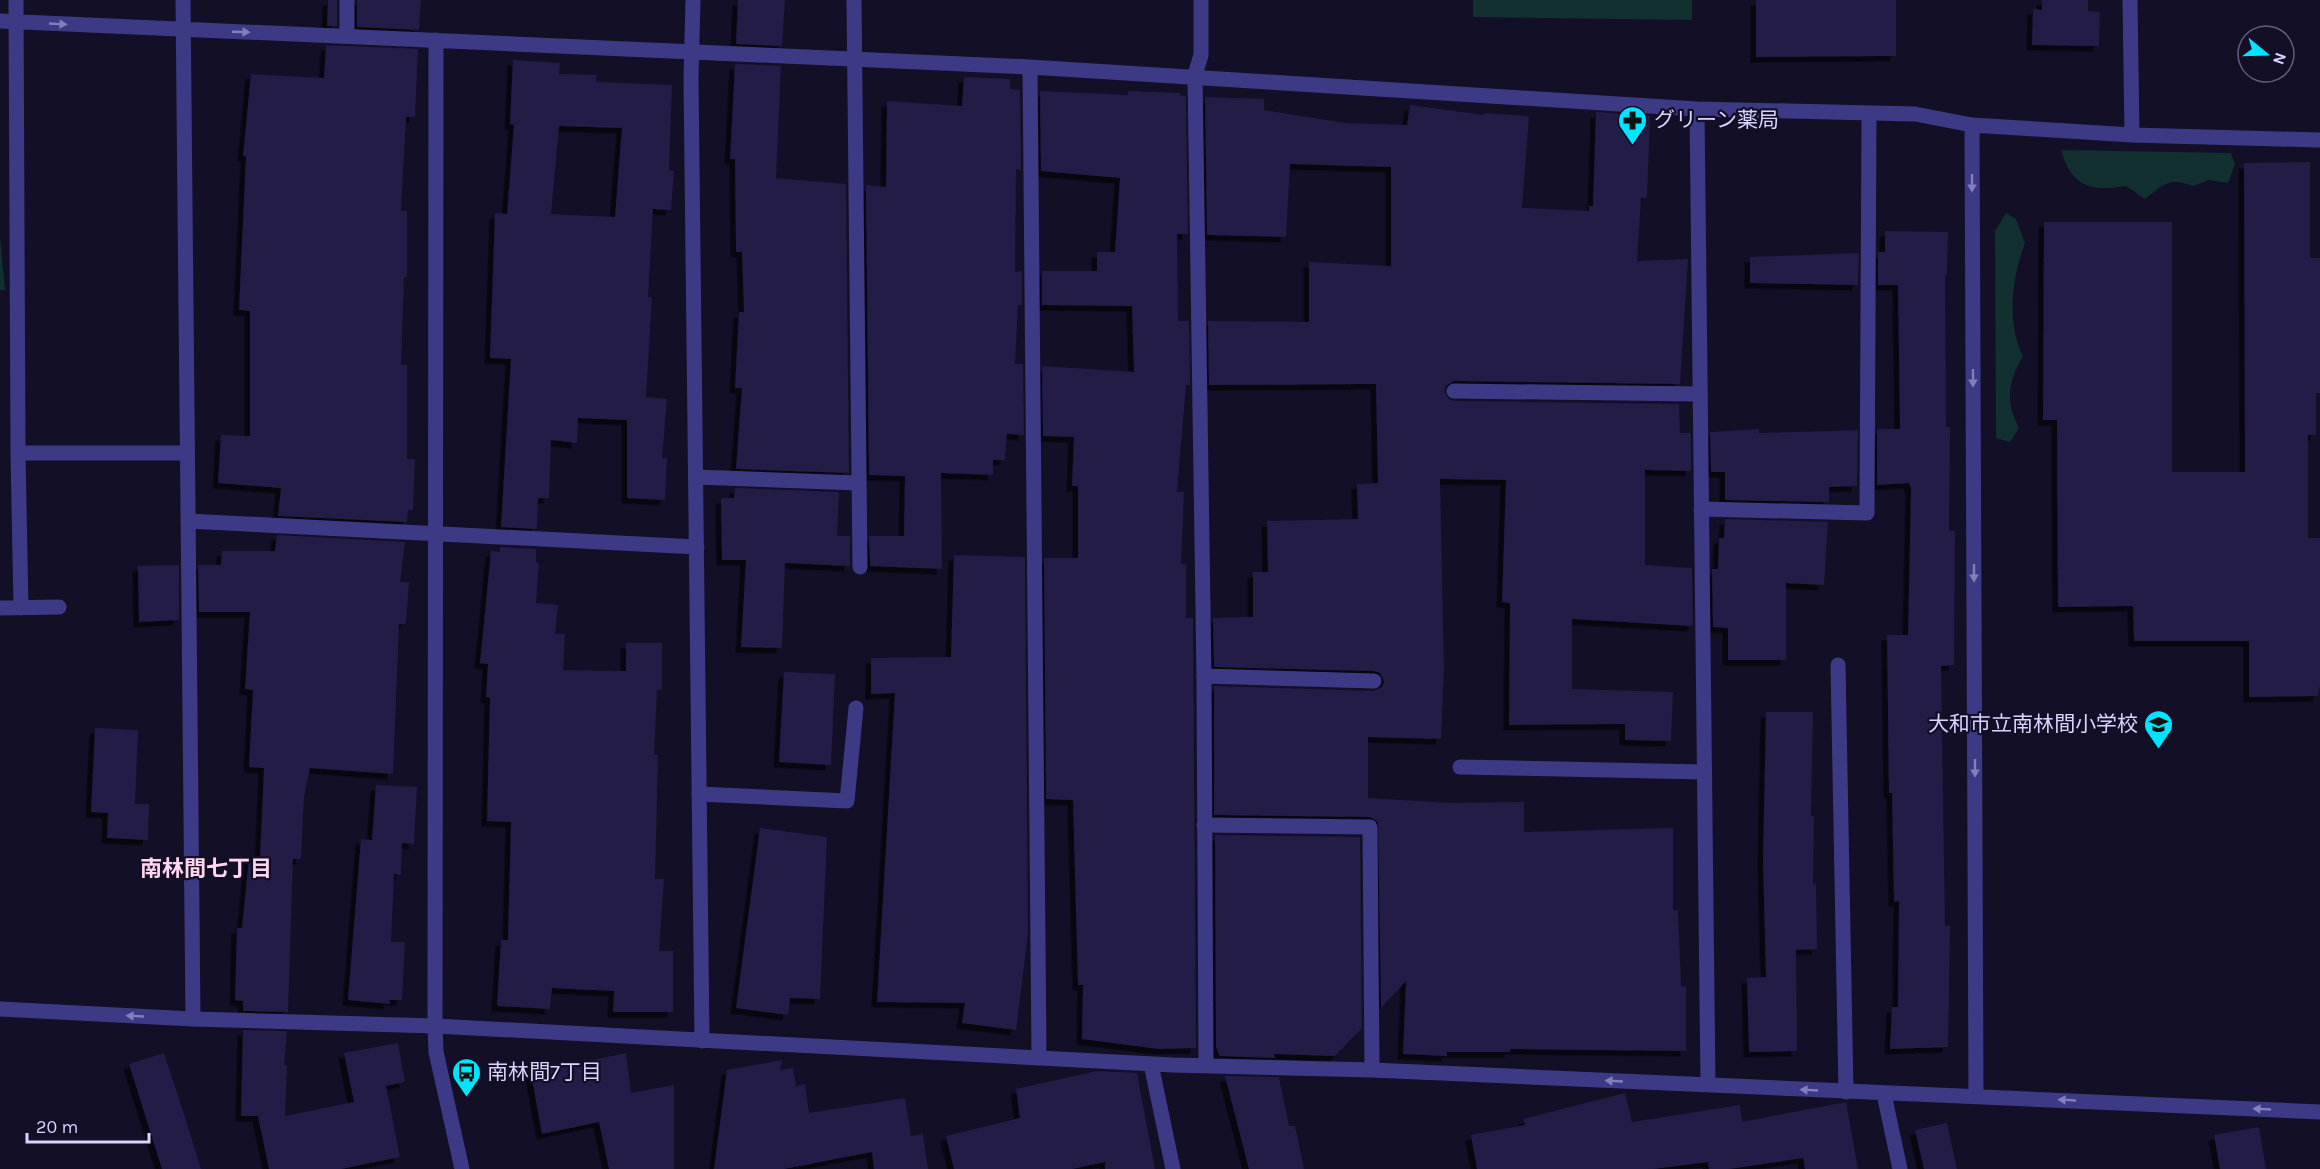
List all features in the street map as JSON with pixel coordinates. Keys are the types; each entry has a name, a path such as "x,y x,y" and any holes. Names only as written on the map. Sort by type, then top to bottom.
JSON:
{"street":[{"path":"16,0 21,608"},
{"path":"183,0 193,1019"},
{"path":"346,36 347,0"},
{"path":"693,0 691,52 702,1041"},
{"path":"854,0 860,567"},
{"path":"1201,0 1201,55 1195,75 1204,676 1206,1065"},
{"path":"2130,0 2132,135"},
{"path":"0,21 1195,75 1697,109 1915,114 1972,124 2132,135 2320,140"},
{"path":"436,40 435,1026 436,1052 462,1169"},
{"path":"1030,67 1039,1057"},
{"path":"1697,109 1708,1085"},
{"path":"1701,509 1867,513 1869,114"},
{"path":"1972,124 1976,1096"},
{"path":"1454,391 1700,394"},
{"path":"18,453 187,453"},
{"path":"696,477 859,483"},
{"path":"188,521 697,547"},
{"path":"0,608 59,607"},
{"path":"1838,665 1846,1092"},
{"path":"1204,676 1374,681"},
{"path":"699,794 847,801 856,708"},
{"path":"1460,767 1704,772"},
{"path":"1204,825 1370,827 1372,1070"},
{"path":"0,1009 193,1019 435,1026 1151,1064 1372,1070 2320,1112"},
{"path":"1151,1064 1171,1168"},
{"path":"1884,1094 1900,1169"}],"green space":[{"path":"1473,0 1692,0 1692,20 1473,17"},
{"path":"2061,150 2231,153 2235,164 2228,183 2209,180 2193,186 2172,182 2162,186 2145,199 2126,186 2102,188 2084,184 2070,172"},
{"path":"2006,213 2016,219 2025,243 2014,285 2013,300 2014,329 2023,356 2014,374 2010,392 2012,409 2019,428 2010,442 1996,438 1995,231"},
{"path":"0,236 5,290 0,290"}],"building":[{"path":"328,0 337,0 337,26 327,26"},
{"path":"357,0 421,0 419,30 357,27"},
{"path":"738,0 785,0 782,46 736,44"},
{"path":"1756,0 1896,0 1896,56 1756,57"},
{"path":"2042,0 2088,0 2088,11 2100,12 2099,46 2032,45 2033,9 2042,10"},
{"path":"326,45 418,49 415,117 406,117 401,211 407,211 407,277 404,277 401,365 407,365 407,459 415,459 413,510 408,510 407,522 278,516 281,488 218,483 221,435 250,436 250,311 239,310 246,156 243,156 251,74 324,78"},
{"path":"513,60 560,63 559,74 597,75 596,82 672,85 669,170 674,171 671,210 653,209 648,297 652,298 646,397 667,399 662,458 667,458 665,500 627,498 627,420 578,418 577,443 551,440 549,498 538,498 537,529 501,527 511,359 490,358 495,213 507,214 514,125 510,124","holes":["559,126 622,128 615,217 551,214"]},
{"path":"735,64 781,66 776,178 846,184 849,473 736,469 742,388 735,388 739,312 744,312 742,252 736,252 735,159 730,159"},
{"path":"964,77 1010,79 1010,89 1020,90 1021,170 1016,169 1015,272 1022,271 1022,305 1018,305 1015,364 1023,364 1024,435 1007,434 1005,460 993,460 993,475 941,473 942,569 870,566 869,536 904,536 905,476 869,475 866,185 886,187 887,101 962,106"},
{"path":"1040,91 1128,95 1128,91 1180,93 1180,96 1186,96 1188,234 1177,234 1178,321 1189,321 1190,385 1186,385 1177,492 1184,492 1181,564 1186,564 1186,618 1193,618 1196,1048 1159,1049 1082,1039 1083,985 1078,985 1073,800 1046,799 1044,558 1078,558 1078,486 1072,486 1074,437 1043,436 1042,366 1134,372 1132,306 1042,305 1042,271 1097,271 1097,252 1115,252 1120,178 1041,171"},
{"path":"1205,97 1264,99 1264,110 1345,123 1407,125 1410,105 1484,115 1484,113 1529,116 1522,208 1589,211 1589,206 1593,206 1596,112 1650,116 1647,198 1641,198 1637,261 1688,259 1680,384 1454,381 1446,386 1444,391 1449,399 1454,401 1679,404 1680,433 1691,433 1691,471 1645,470 1645,565 1692,568 1693,626 1572,619 1572,689 1673,692 1671,741 1625,740 1625,724 1509,725 1510,603 1502,602 1506,480 1440,479 1444,668 1441,739 1368,737 1368,798 1453,803 1524,802 1524,832 1673,828 1673,911 1678,910 1681,986 1686,987 1686,1051 1510,1049 1510,1052 1447,1052 1447,1056 1403,1054 1406,981 1381,1008 1378,822 1370,817 1214,815 1214,686 1374,691 1382,687 1384,681 1380,673 1374,671 1214,667 1213,618 1253,617 1253,572 1268,572 1267,521 1358,519 1357,484 1378,483 1376,384 1209,385 1208,321 1309,322 1309,262 1391,266 1391,167 1290,164 1286,237 1207,235"},
{"path":"2310,162 2310,258 2320,258 2320,393 2316,393 2316,435 2308,435 2308,538 2320,538 2320,686 2318,696 2249,697 2249,641 2134,641 2133,606 2058,607 2057,420 2043,420 2044,222 2172,222 2172,472 2245,472 2244,163"},
{"path":"1885,231 1948,232 1947,275 1945,275 1946,427 1950,427 1949,531 1955,531 1954,665 1941,666 1945,926 1950,926 1948,1047 1890,1049 1892,1007 1898,1007 1899,901 1894,902 1892,793 1889,793 1887,635 1908,635 1911,488 1909,483 1877,485 1877,429 1900,429 1898,285 1878,285 1878,252 1885,252"},
{"path":"1859,253 1858,285 1750,283 1750,257"},
{"path":"1759,429 1759,433 1858,430 1857,486 1829,487 1829,502 1725,500 1725,472 1711,472 1710,432"},
{"path":"735,488 839,492 837,536 850,536 850,566 785,563 782,648 741,647 746,560 722,560 721,498 734,498"},
{"path":"1725,519 1828,522 1824,585 1786,583 1786,660 1728,660 1728,628 1713,627 1712,569 1718,569 1719,538 1724,538"},
{"path":"277,535 405,542 400,582 409,582 406,624 399,624 393,774 310,768 304,797 301,859 293,859 288,1012 243,1011 243,1001 235,1000 237,928 242,928 249,858 260,859 264,768 249,767 253,690 245,689 250,612 199,612 198,565 221,565 222,551 275,551"},
{"path":"500,547 536,549 536,563 539,563 536,603 558,605 555,634 565,634 563,670 626,671 626,643 662,643 662,690 657,690 654,755 658,755 655,879 664,879 659,951 673,951 673,1012 613,1012 614,991 552,988 550,1009 497,1006 501,940 508,940 511,822 487,821 490,698 486,697 488,664 480,663 491,551 500,552"},
{"path":"954,555 1025,557 1028,934 1016,1030 962,1023 965,1003 877,1002 895,693 871,694 871,658 951,657"},
{"path":"179,565 179,620 139,622 138,566"},
{"path":"784,672 835,674 831,765 779,762"},
{"path":"1766,712 1813,712 1811,816 1814,816 1813,885 1816,884 1817,949 1796,950 1797,1051 1749,1052 1747,978 1766,977 1763,860"},
{"path":"95,728 138,730 135,804 149,804 148,840 107,838 108,813 91,812"},
{"path":"376,785 417,787 414,844 402,843 401,875 394,874 391,942 405,942 402,1000 389,1000 390,1004 348,1000 361,839 372,840"},
{"path":"760,828 827,837 820,999 790,998 788,1015 736,1008"},
{"path":"1215,835 1360,837 1362,1028 1335,1056 1274,1054 1275,1058 1220,1056 1216,1047"},
{"path":"243,1030 287,1031 284,1065 287,1065 285,1116 354,1102 344,1053 398,1043 405,1082 386,1086 400,1157 341,1169 269,1169 258,1116 241,1116"},
{"path":"164,1053 201,1169 162,1169 129,1064"},
{"path":"626,1053 631,1093 674,1085 674,1169 609,1169 599,1122 542,1134 531,1073"},
{"path":"782,1060 780,1070 793,1068 796,1086 805,1084 809,1113 905,1098 911,1136 923,1134 928,1169 874,1169 872,1152 784,1169 714,1169 727,1070"},
{"path":"1097,1071 1137,1073 1155,1169 1105,1169 1105,1162 1072,1169 954,1169 946,1136 1020,1118 1016,1089"},
{"path":"1225,1076 1279,1077 1289,1126 1295,1126 1304,1169 1249,1169"},
{"path":"1625,1093 1632,1122 1740,1105 1742,1122 1846,1102 1858,1169 1805,1169 1803,1158 1729,1169 1709,1169 1708,1162 1653,1169 1477,1169 1471,1135 1525,1125 1523,1119"},
{"path":"1947,1123 1957,1169 1924,1169 1915,1130"},
{"path":"2259,1127 2266,1169 2220,1169 2214,1135"}],"place":[{"name":"グリーン薬局","path":"1633,146"},
{"name":"大和市立南林間小学校","path":"2159,750"},
{"name":"南林間7丁目","path":"466,1098"}],"district":[{"name":"南林間七丁目","path":"206,868"}]}
